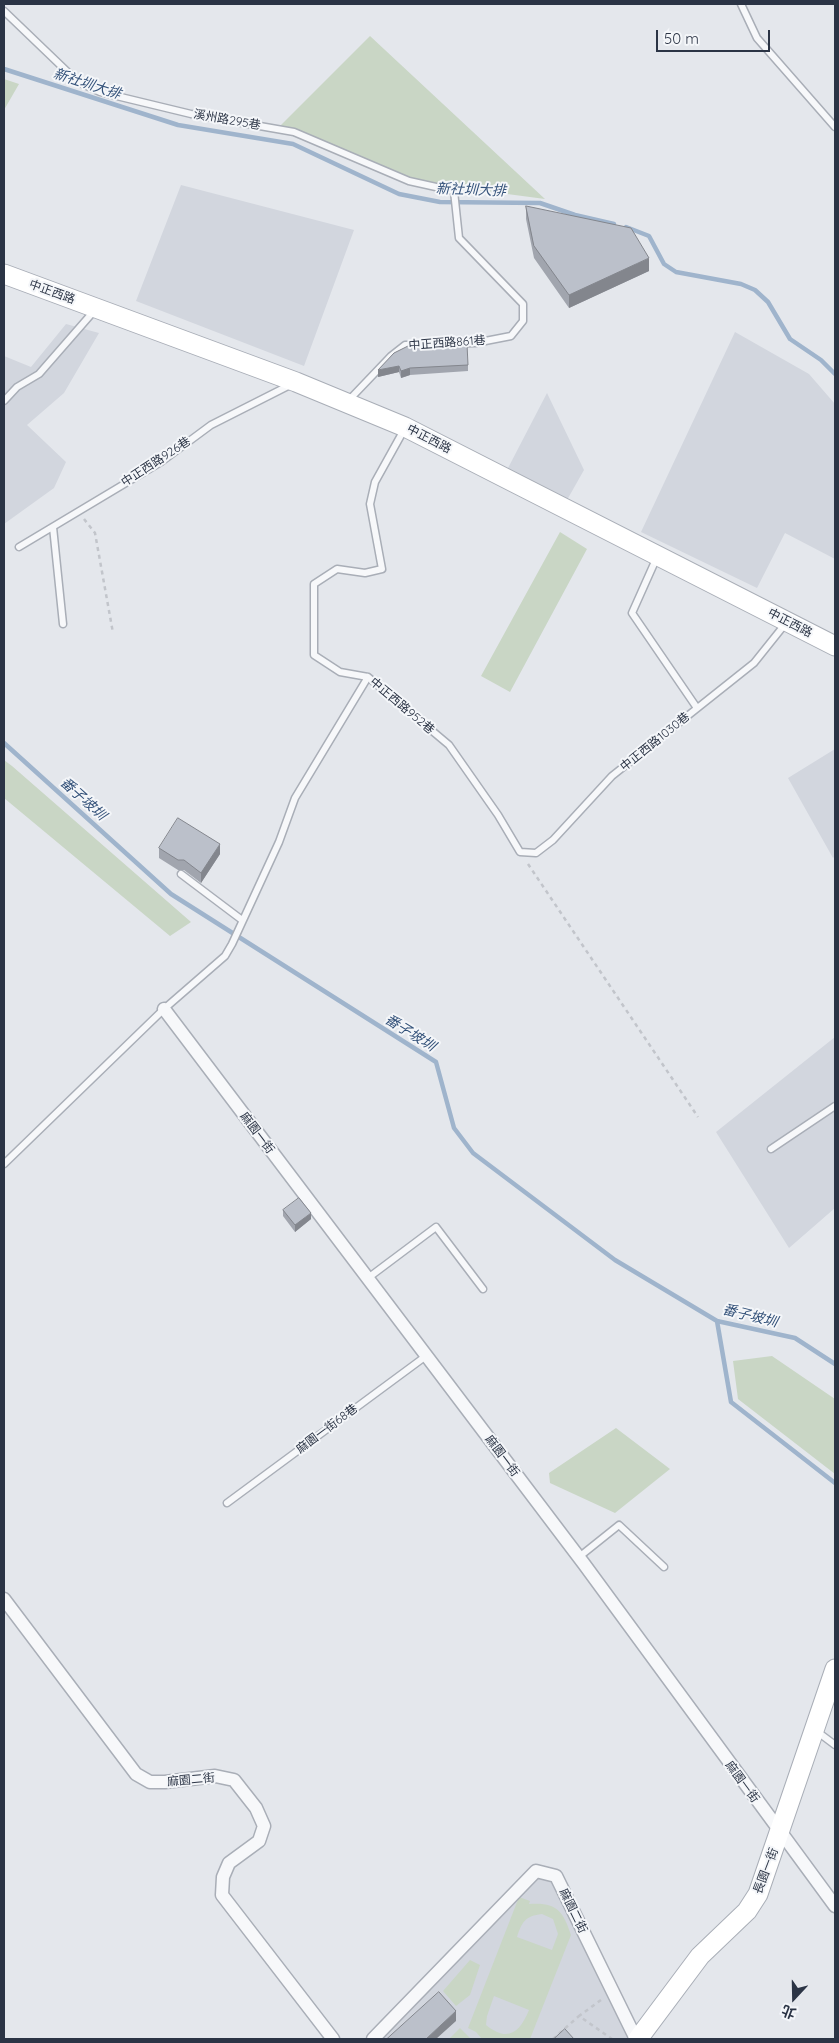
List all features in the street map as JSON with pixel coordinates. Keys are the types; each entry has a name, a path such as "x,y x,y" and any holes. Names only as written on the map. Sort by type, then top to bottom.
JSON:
{"main road":[{"name":"中正西路","path":"4,274 296,382 405,427 835,646"},
{"name":"長園一街","path":"637,2039 700,1956 747,1911 758,1894 835,1669"}],"street":[{"name":"麻園一街","path":"164,1008 579,1557 835,1906"},
{"name":"麻園二街","path":"4,1598 136,1774 150,1782 215,1776 234,1780 256,1808 264,1826 260,1841 229,1863 223,1877 222,1895 333,2039"},
{"name":"麻園二街","path":"373,2039 536,1872 556,1876 637,2039"}],"lane":[{"path":"742,4 756,38 835,127"},
{"name":"溪州路295巷","path":"4,12 78,82 100,92 191,114 294,132 409,181 454,191 459,238 523,304 523,321 511,336"},
{"path":"4,401 17,387 39,374 97,308"},
{"name":"中正西路861巷","path":"347,403 391,356 405,345 475,343 511,336"},
{"name":"中正西路926巷","path":"19,547 161,462 211,425 296,382"},
{"name":"中正西路952巷","path":"405,427 375,482 370,504 382,569 365,573 337,569 314,584 314,655 340,672 368,677 449,744 498,815 520,852"},
{"path":"53,527 63,624"},
{"path":"658,556 632,613 697,708"},
{"name":"中正西路1030巷","path":"520,852 536,853 552,840 612,776 754,664 787,622"},
{"path":"4,1164 164,1008 225,956 279,842 295,798 368,677"},
{"path":"181,874 242,920"},
{"path":"771,1149 835,1106"},
{"path":"368,1278 436,1228 482,1289"},
{"name":"麻園一街68巷","path":"227,1503 426,1356"},
{"path":"579,1557 618,1525 664,1567"},
{"path":"814,1730 835,1745"}],"path":[{"path":"79,511 95,534 113,633"},
{"path":"520,852 698,1117"},
{"path":"553,2039 579,2016 613,1991"},
{"path":"579,2016 612,2039"}],"shaded area":[{"path":"181,185 354,230 304,366 136,301"},
{"path":"66,324 99,333 64,393 27,425 66,462 54,488 4,524 4,356 31,367"},
{"path":"735,332 809,374 835,404 835,559 785,533 757,588 641,532"},
{"path":"547,393 584,470 567,500 507,470"},
{"path":"835,749 835,856 833,858 788,778"},
{"path":"835,1037 835,1208 789,1248 716,1132"},
{"path":"536,1877 552,1882 629,2036 626,2039 381,2039"}],"green space":[{"path":"370,36 545,199 409,181 280,126"},
{"path":"4,79 19,84 4,110"},
{"path":"560,532 587,549 510,692 481,676"},
{"path":"4,760 191,922 170,936 4,798"},
{"path":"772,1356 835,1399 835,1474 738,1399 733,1361"},
{"path":"616,1428 670,1469 615,1513 550,1483 549,1473"},
{"path":"519,1897 530,1901 529,1904 546,1904 557,1909 565,1919 571,1935 530,2039 482,2039 476,2032 468,2028","holes":["542,1914 553,1919 558,1934 552,1950 517,1937 521,1927 528,1918","494,1996 529,2010 522,2024 512,2032 507,2034 501,2033 486,2025"]},
{"path":"470,1960 480,1965 470,1995 456,2006 443,1991"},
{"path":"460,2028 471,2039 449,2039"}],"building":[{"path":"526,206 631,228 649,258 569,295 534,246"},
{"path":"467,344 468,365 410,368 401,371 399,366 378,370 394,353 408,346 409,348"},
{"path":"178,818 220,844 201,873 184,860 178,860 159,848"},
{"path":"299,1198 311,1213 295,1225 283,1210"},
{"path":"439,1992 456,2011 426,2039 387,2039"},
{"path":"565,2029 574,2039 554,2039"}],"waterway":[{"name":"新社圳大排","path":"4,69 178,125 293,144 399,194 440,202 540,203 575,215 614,224"},
{"name":"新社圳大排","path":"626,227 649,236 664,264 676,272 741,284 755,290 768,302 790,339 821,360 835,374"},
{"name":"番子坡圳","path":"4,743 171,894 436,1062 454,1128 473,1153 615,1260 717,1321 795,1338 835,1364"},
{"path":"717,1321 731,1402 835,1483"}]}
